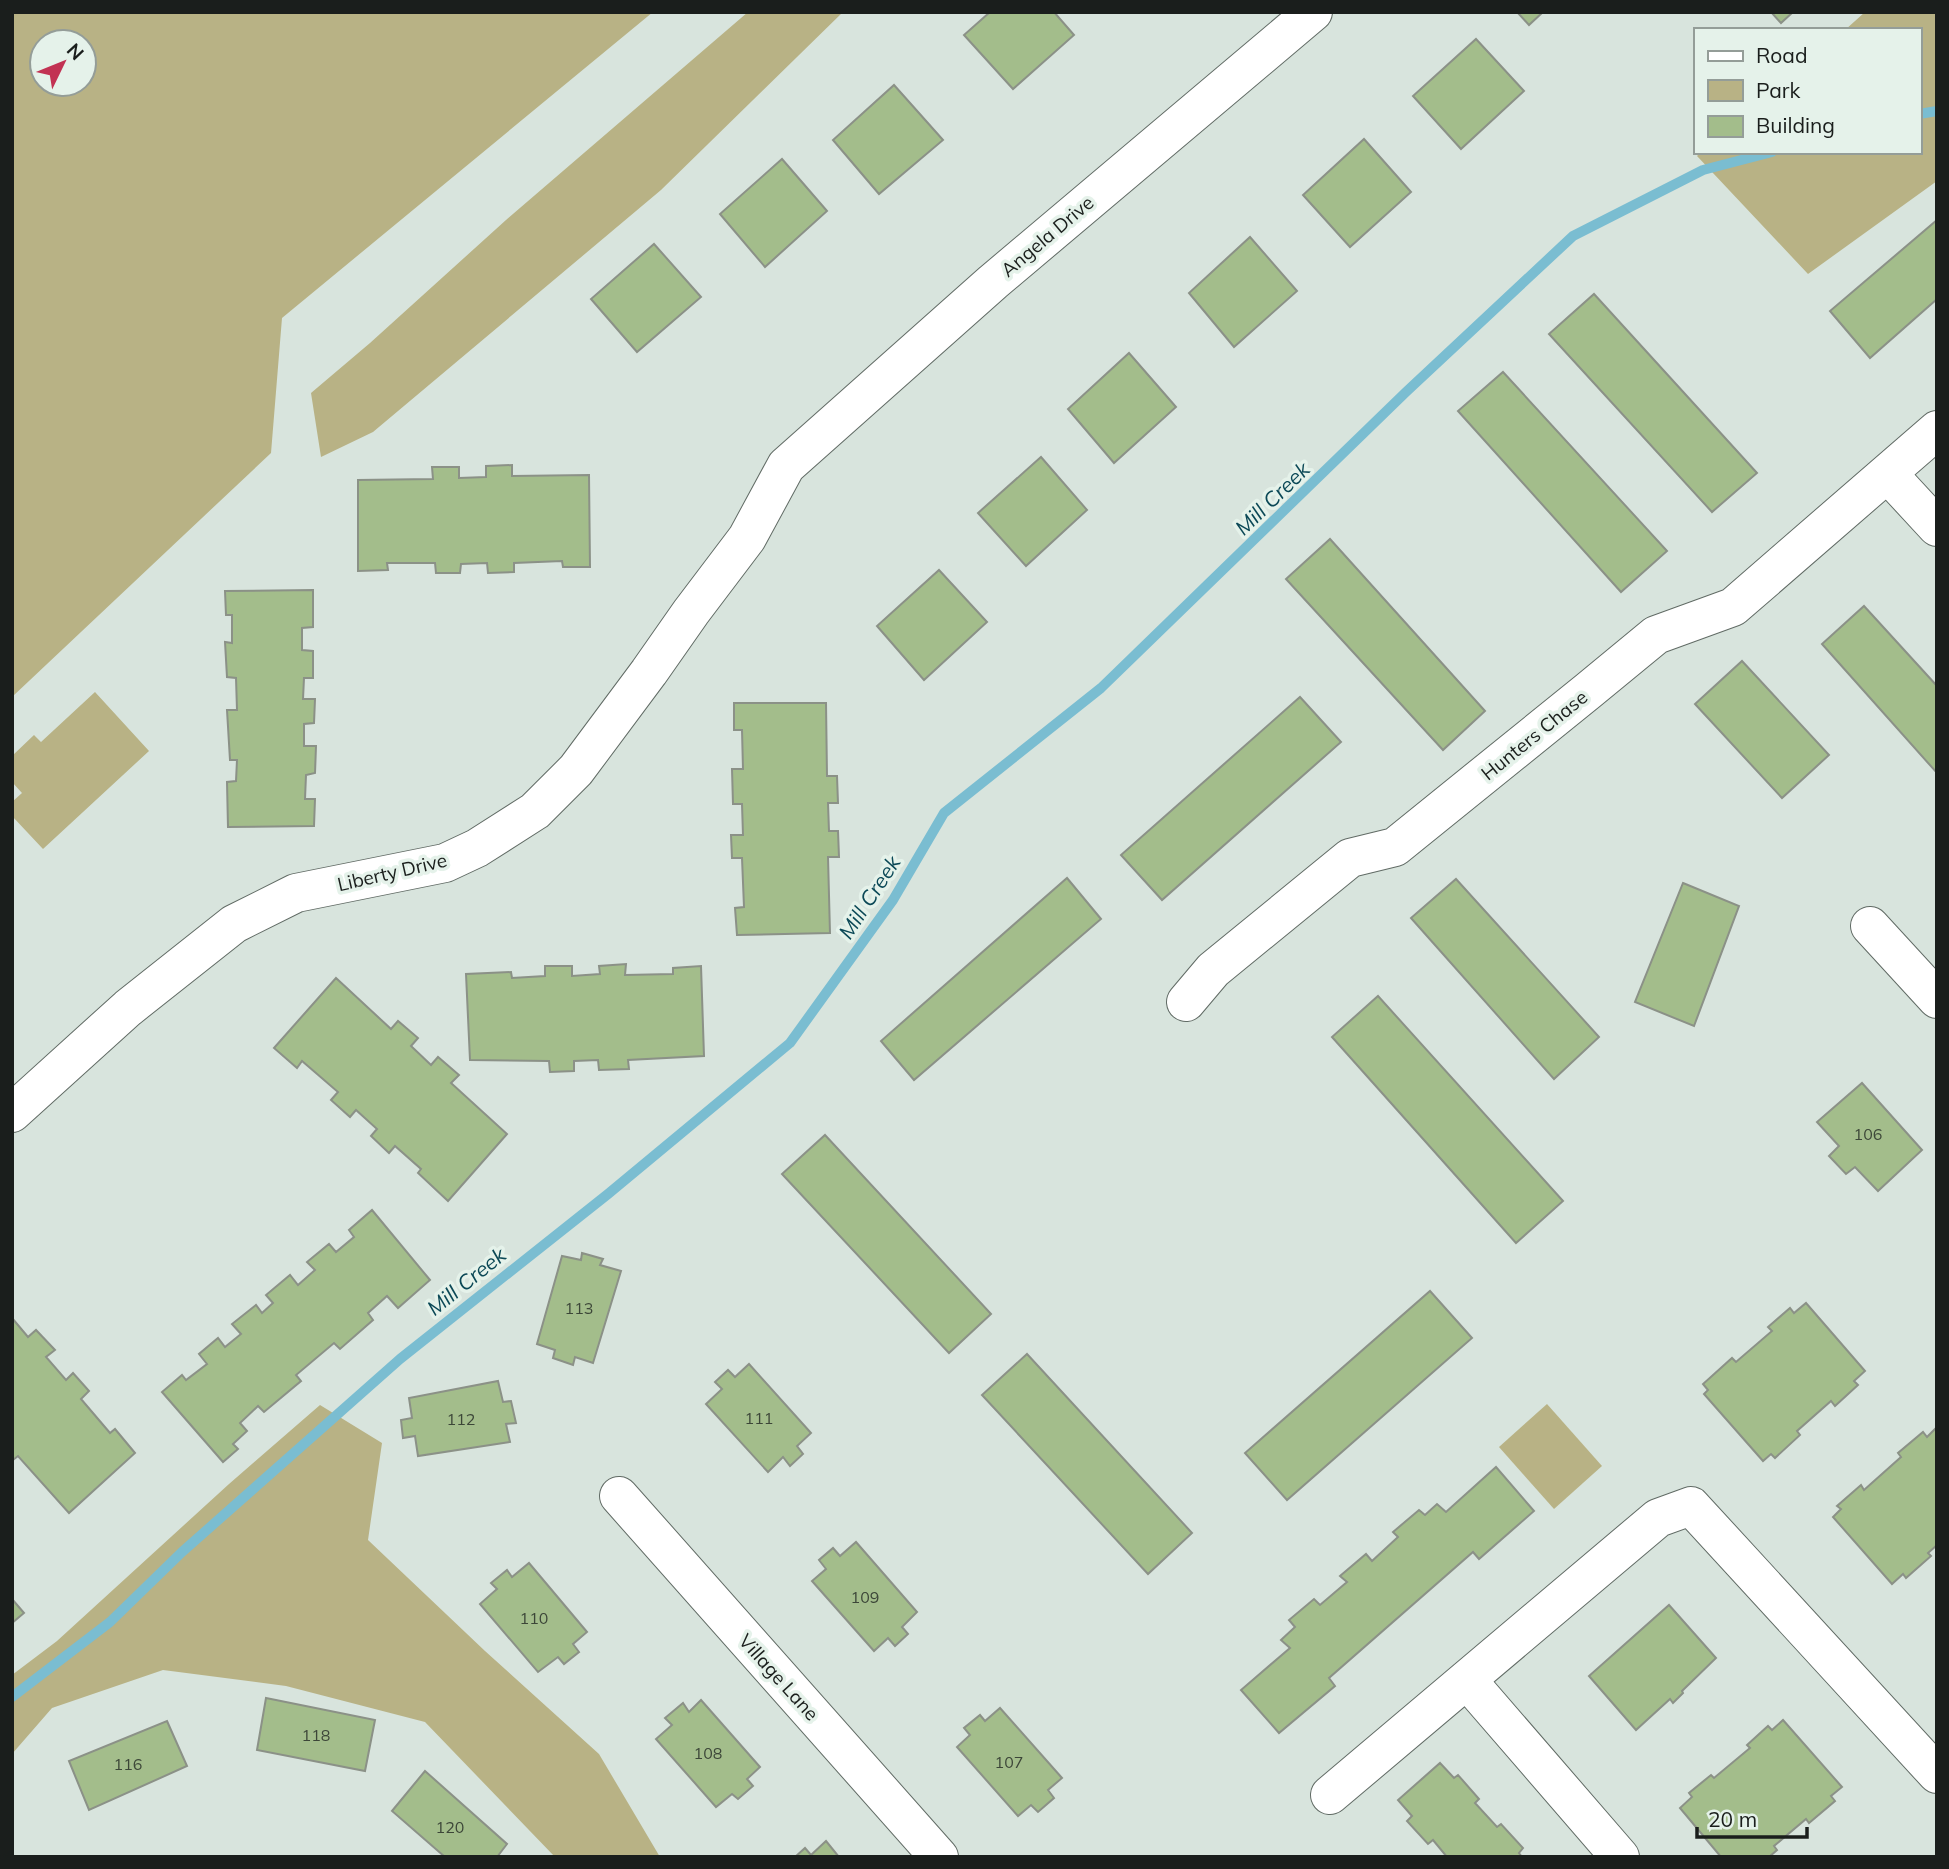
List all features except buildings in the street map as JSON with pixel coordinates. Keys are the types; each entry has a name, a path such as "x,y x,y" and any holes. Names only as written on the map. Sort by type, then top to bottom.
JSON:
{"street":[{"name":"Angela Drive","path":"786,466 993,282 1313,12"},
{"name":"Hunters Chase","path":"1186,1002 1213,970 1350,858 1395,846 1656,635 1733,607 1937,430"},
{"name":"Liberty Drive","path":"12,1112 128,1008 233,925 296,893 445,863 477,848 535,811 576,770 649,673 747,538 786,466"},
{"path":"1888,474 1937,527"},
{"path":"1870,926 1937,999"},
{"name":"Village Lane","path":"619,1496 939,1857"},
{"path":"1330,1794 1658,1518 1691,1506 1937,1774"},
{"path":"1467,1680 1620,1857"}],"green space":[{"path":"12,12 653,12 282,318 271,453 12,697"},
{"path":"748,12 843,12 661,190 373,432 321,457 311,393 506,220"},
{"path":"1865,12 1937,12 1937,181 1808,274 1697,156 1921,154 1921,28 1847,28"},
{"path":"95,692 149,751 43,849 12,816 12,802 22,793 12,782 12,756 34,735 41,742"},
{"path":"1547,1404 1602,1466 1554,1509 1499,1447"},
{"path":"320,1405 382,1443 368,1540 599,1754 660,1857 555,1857 425,1722 286,1686 163,1670 52,1708 12,1754 12,1675 57,1641"}],"waterway":[{"name":"Mill Creek","path":"1921,114 1937,111"},
{"name":"Mill Creek","path":"12,1697 110,1622 182,1552 400,1359 608,1194 790,1043 893,900 944,813 1101,688 1406,392 1573,236 1703,170 1764,154"}]}
